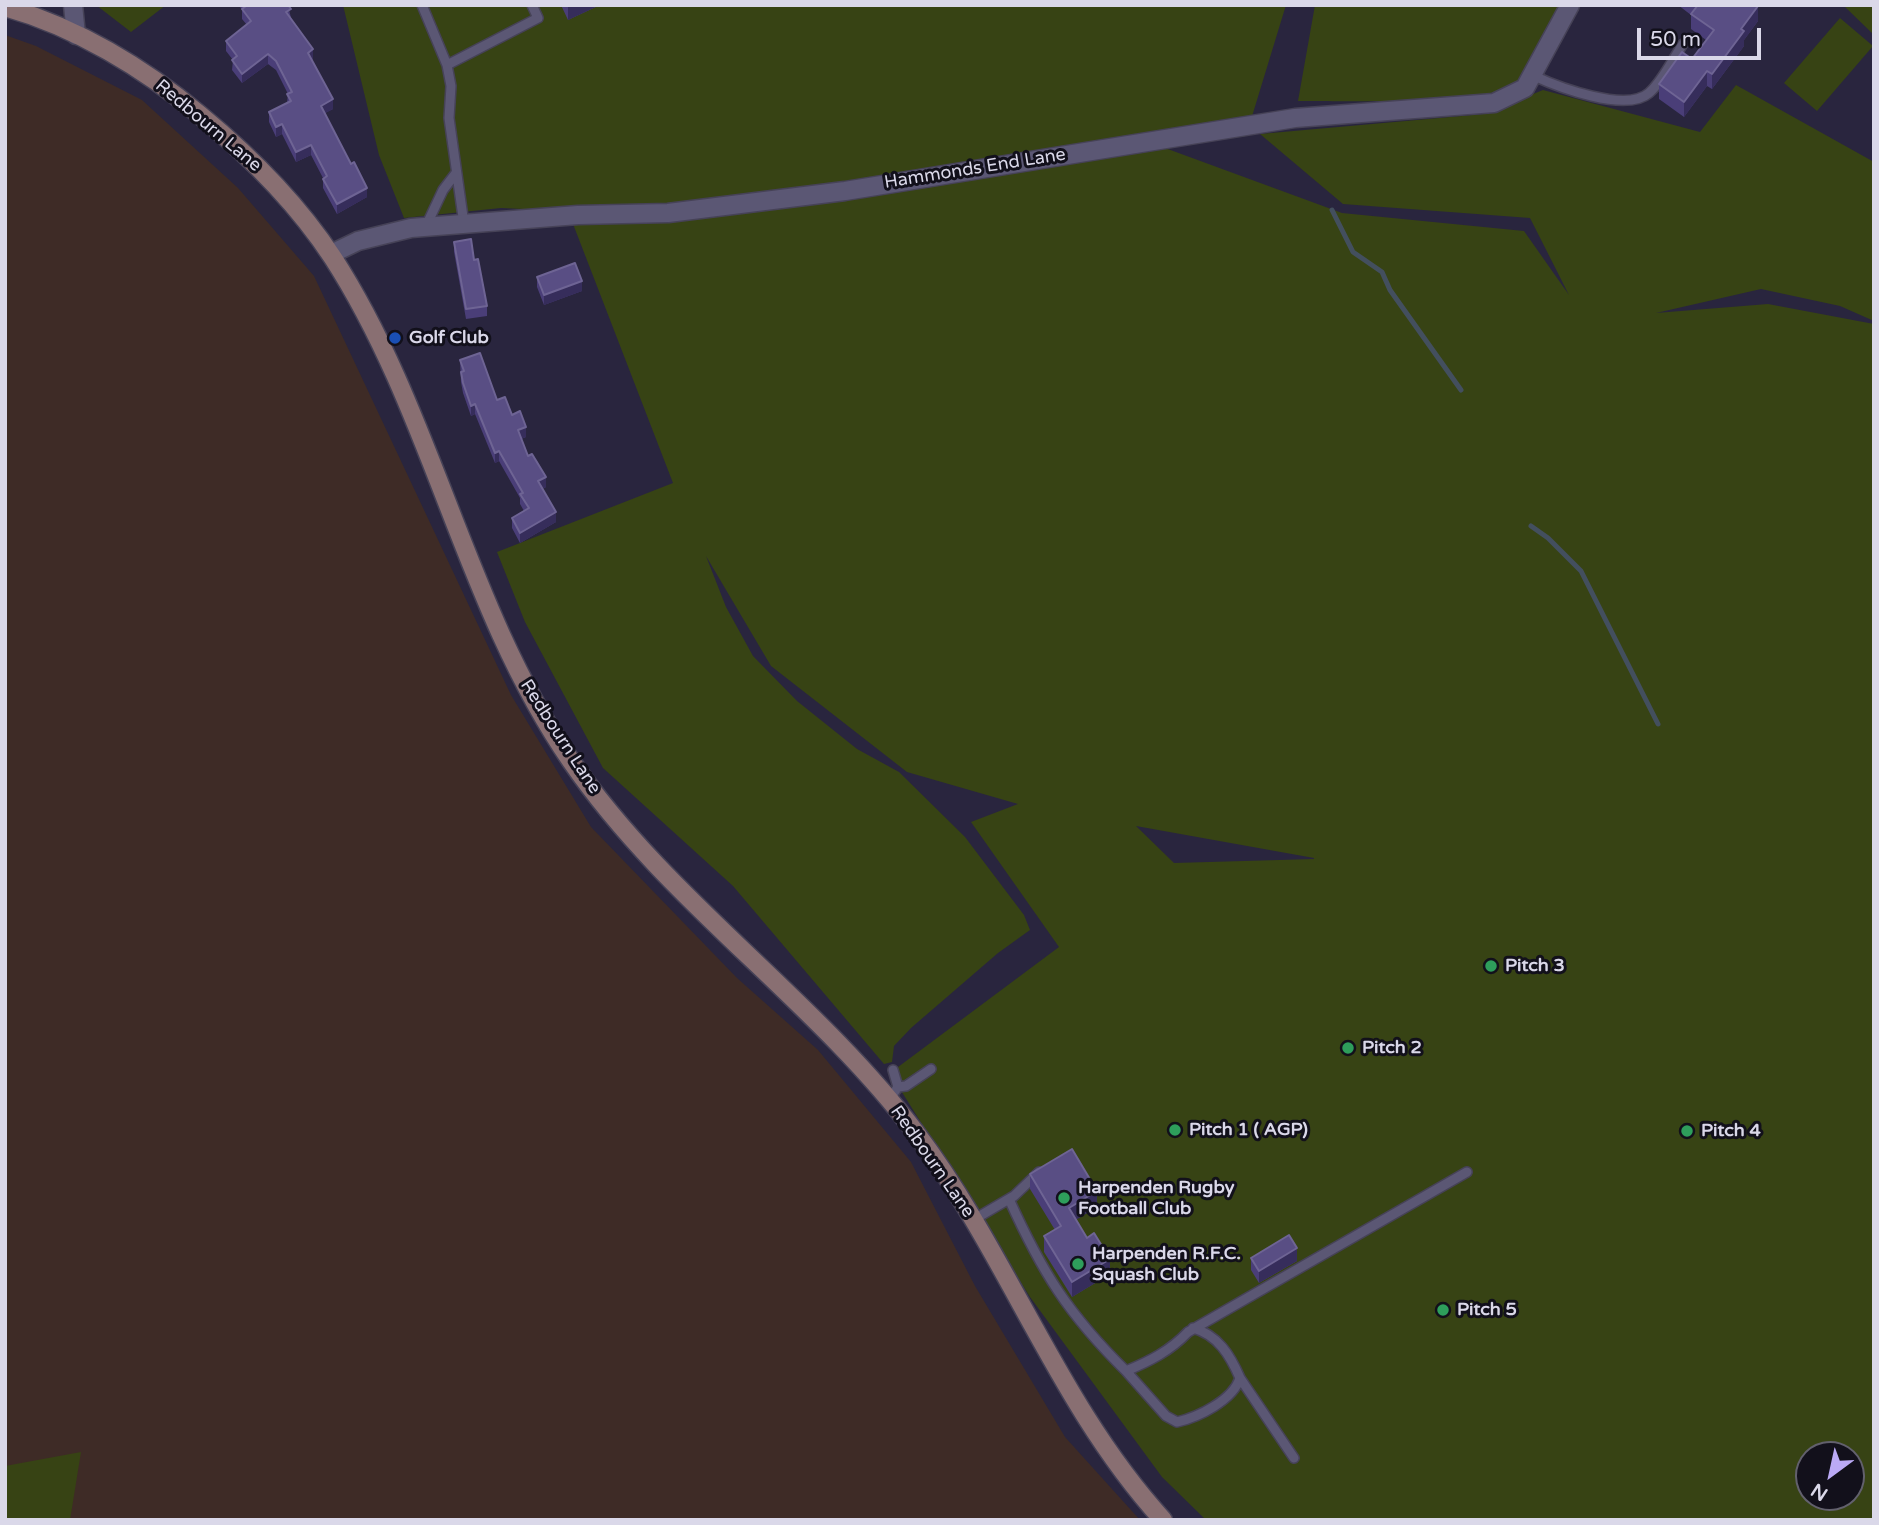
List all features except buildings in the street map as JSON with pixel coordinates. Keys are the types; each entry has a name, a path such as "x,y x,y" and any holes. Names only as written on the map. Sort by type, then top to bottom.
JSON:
{"main road":[{"name":"Redbourn Lane","path":"12,7 124,60 173,93 243,151 288,198 331,254 392,366 507,647 531,697 571,760 641,846 820,1025 893,1093 973,1220 1084,1417 1111,1457 1163,1520"}],"street":[{"path":"73,5 76,35"},
{"name":"Hammonds End Lane","path":"331,254 358,241 426,227 668,213 845,191 1295,118 1343,112 1484,104 1517,94 1534,76 1570,5"}],"lane":[{"path":"422,5 447,65 451,86 449,118 464,224"},
{"path":"447,65 538,18 532,5"},
{"path":"1534,76 1608,99 1632,100 1649,93 1683,44"},
{"path":"426,227 443,190 456,173"},
{"path":"893,1070 893,1093 931,1069"},
{"path":"973,1220 1009,1199 1041,1169"},
{"path":"1126,1371 1177,1345 1193,1328 1467,1172"},
{"path":"1009,1199 1038,1263 1062,1300 1094,1340 1166,1416 1177,1422 1189,1419 1229,1395 1240,1378"},
{"path":"1193,1328 1210,1333 1231,1359 1240,1378 1294,1458"}],"shaded area":[{"path":"5,35 36,46 142,100 238,188 314,276 511,695 591,827 737,978 818,1050 911,1162 975,1286 1065,1437 1140,1520 5,1520"}],"green space":[{"path":"96,5 166,5 131,32"},
{"path":"343,5 1286,5 1246,136 1165,148 1342,213 1524,231 1569,295 1530,218 1343,204 1260,134 1484,114 1543,90 1700,132 1736,85 1874,162 1874,321 1840,306 1761,289 1656,313 1768,304 1874,324 1874,1520 1206,1520 1162,1477 1030,1297 890,1073 1059,947 971,822 1018,804 907,772 771,666 706,556 726,607 753,656 797,701 857,749 899,772 965,837 1024,915 1030,930 998,953 911,1028 894,1046 892,1062 884,1064 733,886 603,768 525,622 497,552 673,483 568,211 501,208 404,218 379,155","holes":["1136,826 1314,858 1174,863"]},
{"path":"1315,5 1561,5 1525,75 1520,81 1504,89 1480,95 1415,100 1298,101"},
{"path":"1843,5 1874,5 1874,35"},
{"path":"1840,18 1873,46 1817,111 1784,83"},
{"path":"81,1452 70,1520 5,1520 5,1466"}],"waterway":[{"path":"1332,210 1353,252 1382,272 1390,290 1461,390"},
{"path":"1531,526 1548,538 1581,571 1658,724"}],"place":[{"name":"Golf Club","path":"395,338"},
{"name":"Pitch 3","path":"1491,966"},
{"name":"Pitch 2","path":"1348,1048"},
{"name":"Pitch 1 ( AGP)","path":"1175,1130"},
{"name":"Pitch 4","path":"1687,1131"},
{"name":"Harpenden Rugby Football Club","path":"1064,1198"},
{"name":"Harpenden R.F.C. Squash Club","path":"1078,1264"},
{"name":"Pitch 5","path":"1443,1310"}]}
